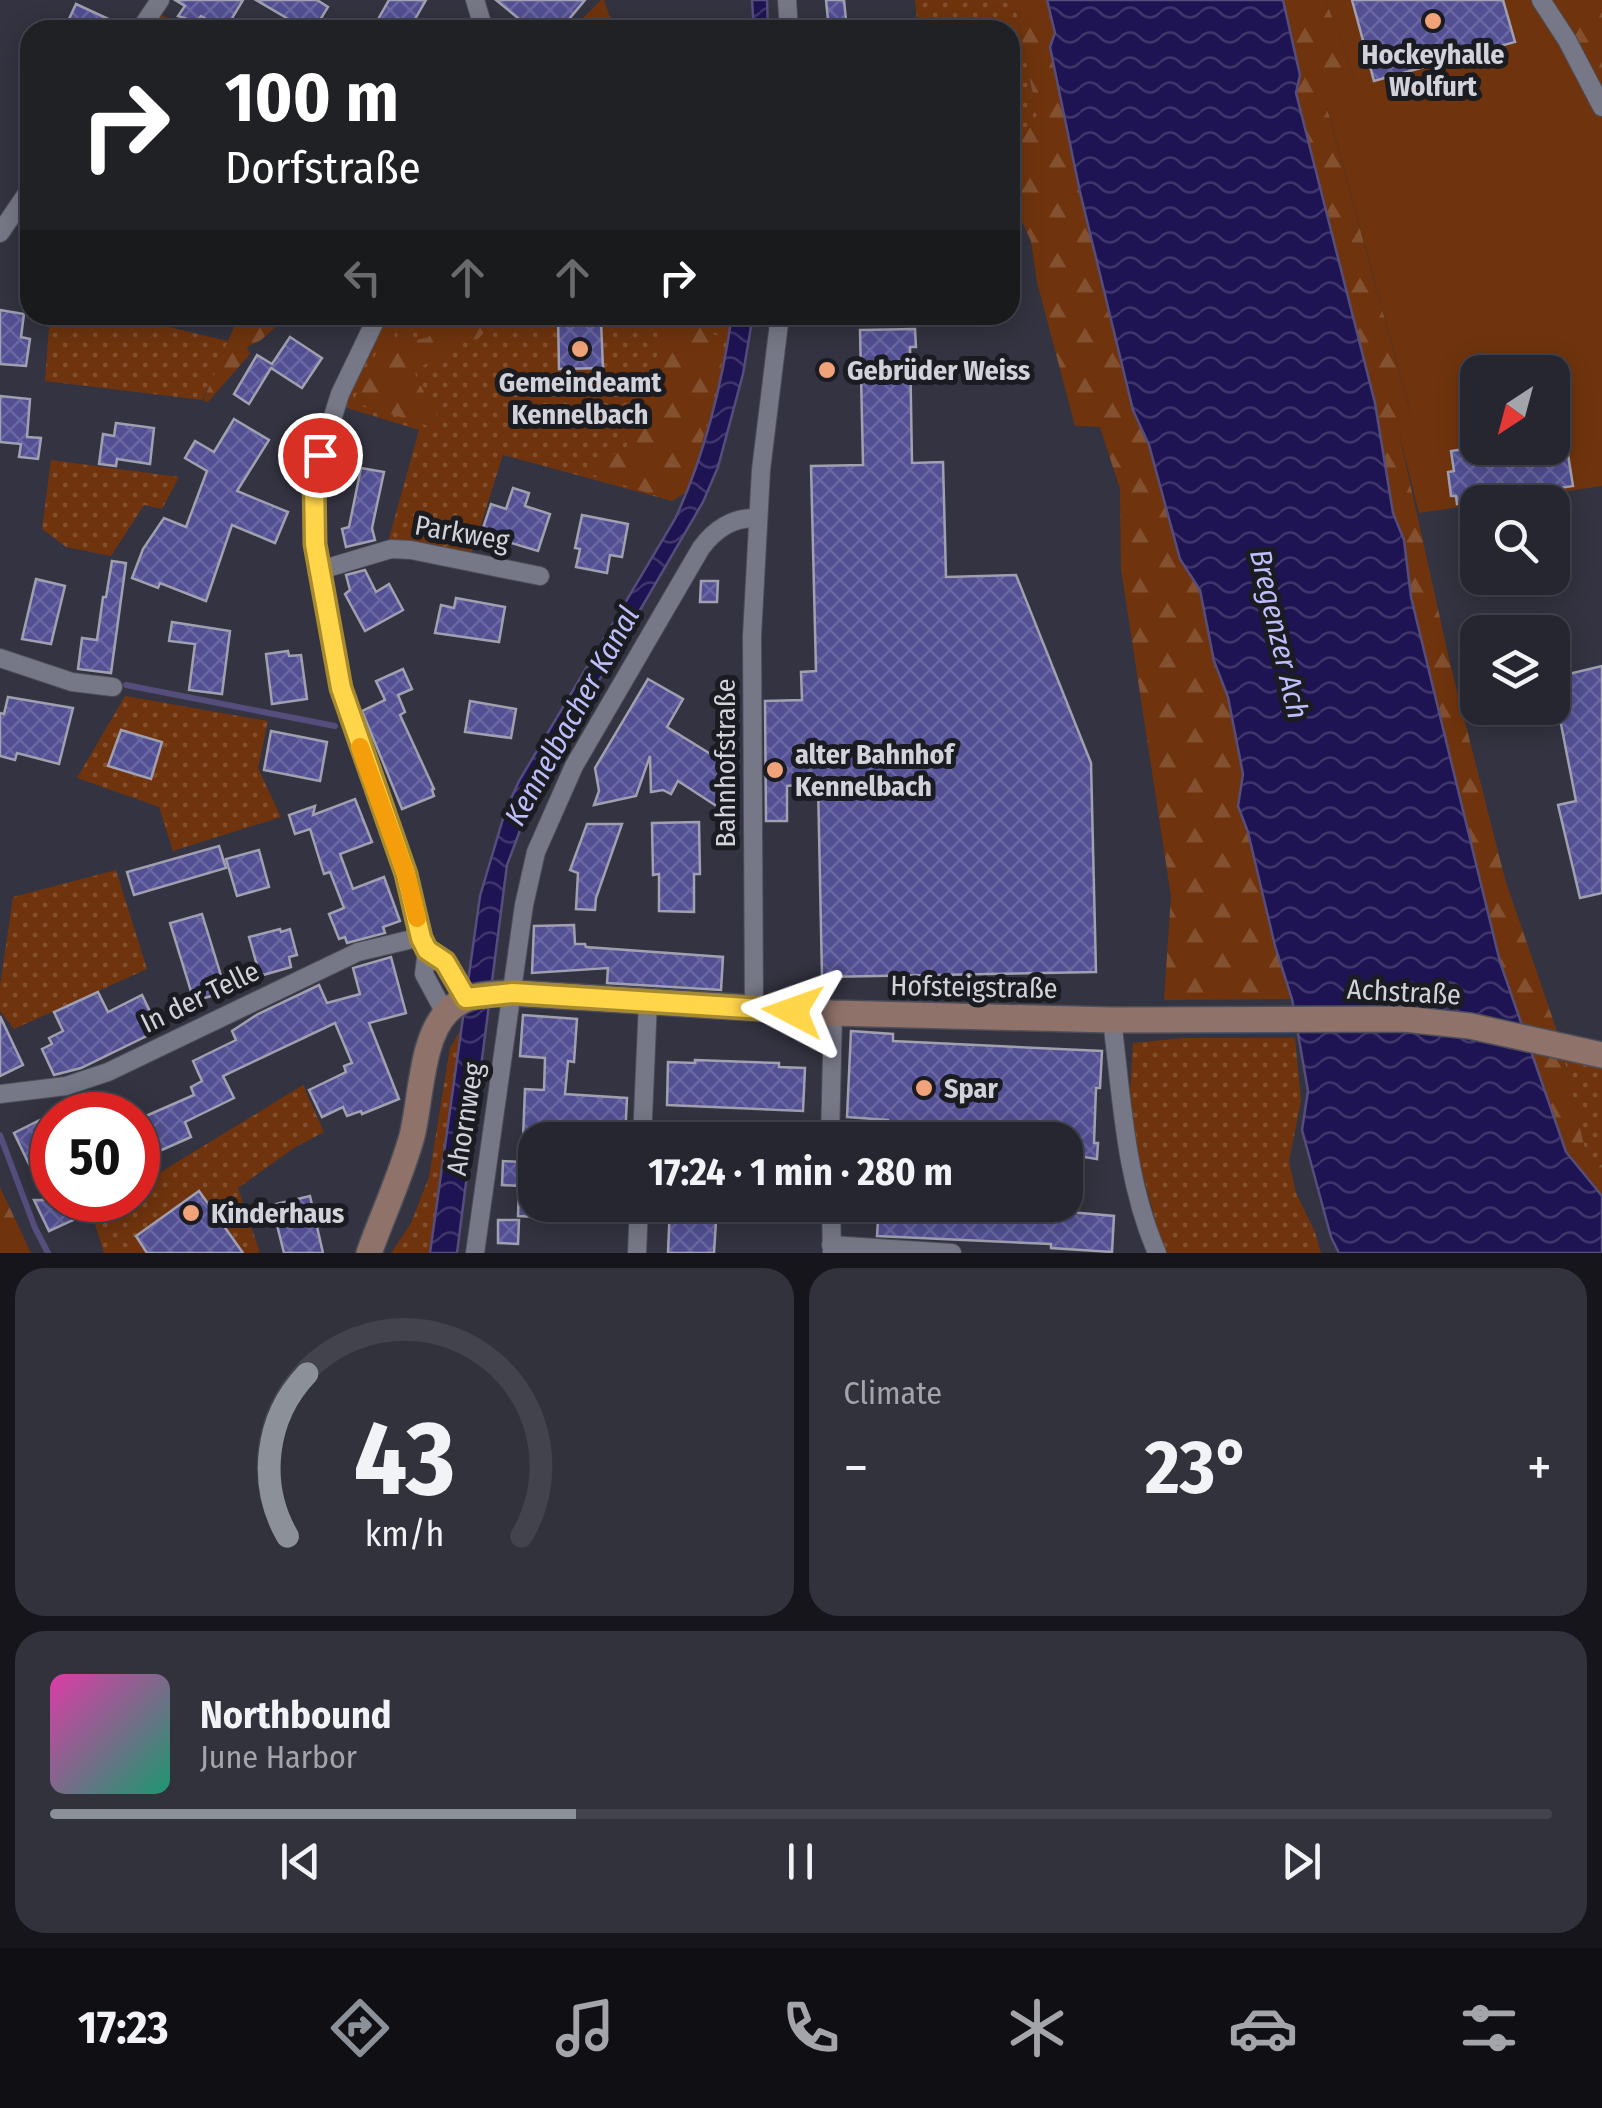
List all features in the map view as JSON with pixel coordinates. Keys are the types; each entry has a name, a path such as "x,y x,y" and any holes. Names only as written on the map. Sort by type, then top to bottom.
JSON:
{"main road":[{"name":"Hofsteigstraße","path":"454,1006 513,993 833,1013 1199,1020"},
{"path":"369,1253 412,1135 432,1034 454,1006"},
{"name":"Achstraße","path":"1199,1020 1404,1019 1470,1026 1593,1053"}],"street":[{"path":"1541,0 1602,107"},
{"path":"0,233 20,204"},
{"path":"373,325 340,394 314,477 318,571 341,688 406,874 424,944 424,974 454,1006"},
{"name":"Bahnhofstraße","path":"754,1008 752,636 757,518 779,325"},
{"name":"Ahornweg","path":"475,1253 524,905 536,852 574,766 702,548 724,526 757,518"},
{"name":"Parkweg","path":"318,571 391,549 540,576"},
{"path":"0,658 72,682 113,688"},
{"path":"424,944 445,962 454,1006"},
{"name":"In der Telle","path":"0,1094 66,1086 108,1072 358,952 424,944"},
{"path":"643,1122 648,1002"},
{"path":"830,1122 833,1013"},
{"path":"1112,1020 1127,1152 1145,1225 1157,1253"},
{"path":"637,1253 638,1222"},
{"path":"831,1222 832,1249 952,1253"}],"green space":[{"path":"601,0 604,0 611,20 581,20"},
{"path":"915,0 1014,0 1018,20 917,20"},
{"path":"1014,0 1047,0 1055,33 1050,47 1080,192 1133,410 1149,445 1180,559 1200,590 1243,774 1238,806 1292,999 1164,1000 1171,896 1121,569 1120,489 1100,427 1075,426 1037,282 1031,241 1020,217 1020,142 1037,115"},
{"path":"1283,0 1326,0 1356,82 1327,108 1410,411 1400,438 1460,702 1460,725 1466,725 1505,879 1559,1037 1587,1158 1602,1165 1602,1196 1566,1153 1500,962 1411,597 1404,540 1393,513 1375,403 1296,92 1300,75"},
{"path":"1326,0 1545,0 1602,102 1602,486 1570,491 1570,485 1460,485 1460,507 1419,513 1400,437 1410,410 1327,107 1356,82"},
{"path":"1545,0 1602,0 1602,102"},
{"path":"1020,30 1037,116 1020,142"},
{"path":"49,325 160,325 232,342 202,400 45,381"},
{"path":"235,325 278,325 247,347 250,354 208,402 203,401"},
{"path":"381,325 731,325 724,372 689,490 672,501 503,455 471,556 388,542 419,430 344,407 359,366"},
{"path":"390,325 393,325 396,343 427,338 442,325 491,325 478,339 452,342 434,360 414,370 444,431 353,402"},
{"path":"674,325 713,325 702,330 724,338 721,371 689,490 672,501 585,472 627,446 635,411"},
{"path":"51,460 179,477 162,509 144,505 111,556 66,547 42,529"},
{"path":"125,696 268,721 258,768 281,817 173,851 159,807 77,778"},
{"path":"116,870 147,969 14,1029 0,1011 13,897"},
{"path":"462,1028 430,1253 391,1253 411,1223 429,1177 450,1048"},
{"path":"1559,1037 1602,1057 1602,1165 1587,1158"},
{"path":"1183,1038 1295,1038 1301,1101 1289,1161 1296,1193 1321,1253 1164,1253 1138,1156 1130,1093 1133,1043"},
{"path":"303,1085 324,1132 238,1188 260,1253 104,1253 94,1222 160,1222 160,1173"},
{"path":"0,1187 31,1253 0,1253"}],"water":[{"path":"752,0 767,0 768,20 753,20"},
{"name":"Bregenzer Ach","path":"1047,0 1283,0 1300,75 1296,93 1375,403 1393,513 1404,540 1411,597 1500,962 1566,1152 1602,1196 1602,1253 1339,1253 1331,1237 1302,1130 1308,1091 1292,999 1238,806 1243,774 1228,697 1214,661 1200,590 1180,559 1149,445 1133,410 1080,192 1050,47 1055,33"},
{"name":"Kennelbacher Kanal","path":"730,325 751,325 743,374 718,467 703,502 555,756 531,801 507,865 457,1253 430,1253 480,896 505,812 519,781 675,519 695,470"}],"building":[{"path":"175,0 243,0 231,20 208,20 201,16 190,20 178,16 185,6"},
{"path":"256,0 317,0 328,7 320,20 290,20"},
{"path":"389,0 426,0 414,20 378,20"},
{"path":"496,0 585,0 568,20 520,20"},
{"path":"826,0 844,0 846,20 828,20"},
{"name":"Hockeyhalle Wolfurt","path":"1352,0 1503,0 1515,42 1374,81"},
{"path":"76,4 111,20 69,20"},
{"path":"0,310 20,313 21,337 30,339 26,366 0,364"},
{"name":"Gemeindeamt Kennelbach","path":"558,325 601,325 603,368 559,369"},
{"path":"915,329 916,347 910,347 912,463 943,462 946,577 1016,575 1091,763 1096,972 822,977 818,783 787,786 787,821 766,821 765,701 802,700 801,672 816,671 811,466 863,465 860,330"},
{"path":"290,337 322,358 302,388 271,368 249,404 234,394 257,355 272,364"},
{"path":"0,396 30,399 27,437 41,438 38,459 19,457 21,444 0,442"},
{"path":"234,419 269,440 237,491 288,512 275,543 232,525 206,601 160,583 158,588 132,578 143,549 164,518 186,527 207,471 185,458 195,441 214,452"},
{"path":"116,423 154,428 150,464 117,459 116,466 99,464 103,434 114,436"},
{"path":"1460,450 1460,465 1570,465 1573,486 1460,485 1457,504 1456,496 1451,496 1448,472 1454,471 1451,451"},
{"path":"361,468 384,472 372,528 375,540 346,547 342,529 349,527"},
{"path":"513,488 529,493 525,506 550,514 538,551 481,534 491,504 506,509"},
{"path":"582,515 628,524 622,557 610,555 607,573 576,567 580,549 575,548"},
{"path":"112,561 126,563 111,673 78,669 82,638 97,640"},
{"path":"365,570 376,592 389,584 403,610 365,631 345,594 350,590 346,575"},
{"path":"36,579 65,586 51,644 22,639"},
{"path":"701,581 718,581 717,602 700,602"},
{"path":"456,598 505,607 499,642 435,633 441,605 454,608"},
{"path":"172,622 230,631 222,694 189,690 195,644 169,641"},
{"path":"288,651 289,656 301,655 307,699 272,704 266,654"},
{"path":"1602,666 1602,893 1580,898 1558,805 1576,801 1561,725 1570,725 1570,674"},
{"path":"403,669 412,689 398,695 405,712 400,715 434,796 402,809 362,711 385,700 376,681"},
{"path":"648,679 683,699 667,727 709,753 718,753 718,807 678,781 671,794 663,790 651,792 650,756 636,796 594,805 599,791 595,768"},
{"path":"8,697 73,708 59,764 17,753 15,760 0,756 0,713 4,714"},
{"path":"470,701 516,709 511,738 465,732"},
{"path":"121,730 162,742 151,779 108,766"},
{"path":"271,731 327,742 320,781 264,770"},
{"path":"355,799 372,842 340,854 353,889 384,877 400,921 383,927 385,933 347,943 345,937 339,939 329,914 344,908 330,872 324,874 310,829 295,834 289,815 315,806 313,815"},
{"path":"699,822 700,874 694,874 694,912 659,911 659,874 653,875 652,823"},
{"path":"587,824 622,824 595,910 576,909 578,873 570,870"},
{"path":"219,846 226,868 134,895 127,872"},
{"path":"259,850 269,887 237,896 226,859"},
{"path":"202,914 226,992 194,1001 170,923"},
{"path":"574,925 575,944 586,947 723,957 721,990 607,983 608,968 532,973 534,926"},
{"path":"290,929 297,955 289,957 291,967 260,976 249,937"},
{"path":"391,957 406,1013 369,1023 399,1099 362,1114 361,1111 347,1116 343,1107 322,1117 309,1090 346,1072 344,1066 352,1063 335,1023 223,1076 234,1098 185,1122 191,1137 160,1151 160,1110 194,1095 191,1087 202,1081 193,1061 236,1040 232,1031 258,1014 319,985 327,1003 360,994 353,968"},
{"path":"98,992 108,1012 142,995 159,1030 81,1068 54,1075 42,1049 52,1044 49,1038 63,1031 54,1012"},
{"path":"523,1015 577,1019 574,1062 568,1061 565,1094 627,1098 626,1122 524,1122 525,1089 544,1090 545,1058 520,1056"},
{"path":"0,1016 23,1065 0,1076"},
{"path":"851,1031 893,1034 893,1041 1102,1051 1100,1088 1096,1088 1097,1159 1083,1157 1083,1122 888,1122 847,1117"},
{"path":"668,1062 779,1063 779,1067 805,1068 803,1111 667,1105"},
{"path":"30,1125 30,1164 29,1164 14,1133"},
{"path":"503,1161 518,1162 518,1186 502,1185"},
{"name":"Kinderhaus","path":"199,1191 243,1253 147,1253 136,1236"},
{"path":"310,1196 323,1253 284,1253 272,1205"},
{"path":"1083,1213 1114,1216 1112,1252 1051,1248 1051,1244 877,1236 878,1222 1083,1222"},
{"path":"498,1220 518,1220 518,1244 498,1243"},
{"path":"45,1222 69,1222 49,1231"},
{"path":"669,1222 716,1222 714,1253 668,1253"}],"waterway":[{"path":"126,685 335,726"},
{"path":"0,1135 48,1253"}],"slow traffic":[{"path":"360,747 406,874 417,918"}],"place":[{"name":"Hockeyhalle Wolfurt","path":"1433,21"},
{"name":"Gemeindeamt Kennelbach","path":"580,349"},
{"name":"Gebrüder Weiss","path":"827,370"},
{"name":"alter Bahnhof Kennelbach","path":"775,770"},
{"name":"Spar","path":"924,1088"},
{"name":"Kinderhaus","path":"191,1213"}],"route":[{"path":"320,455 314,477 315,544 341,688 406,874 421,938 427,950 445,962 466,998 513,993 793,1011"}]}
